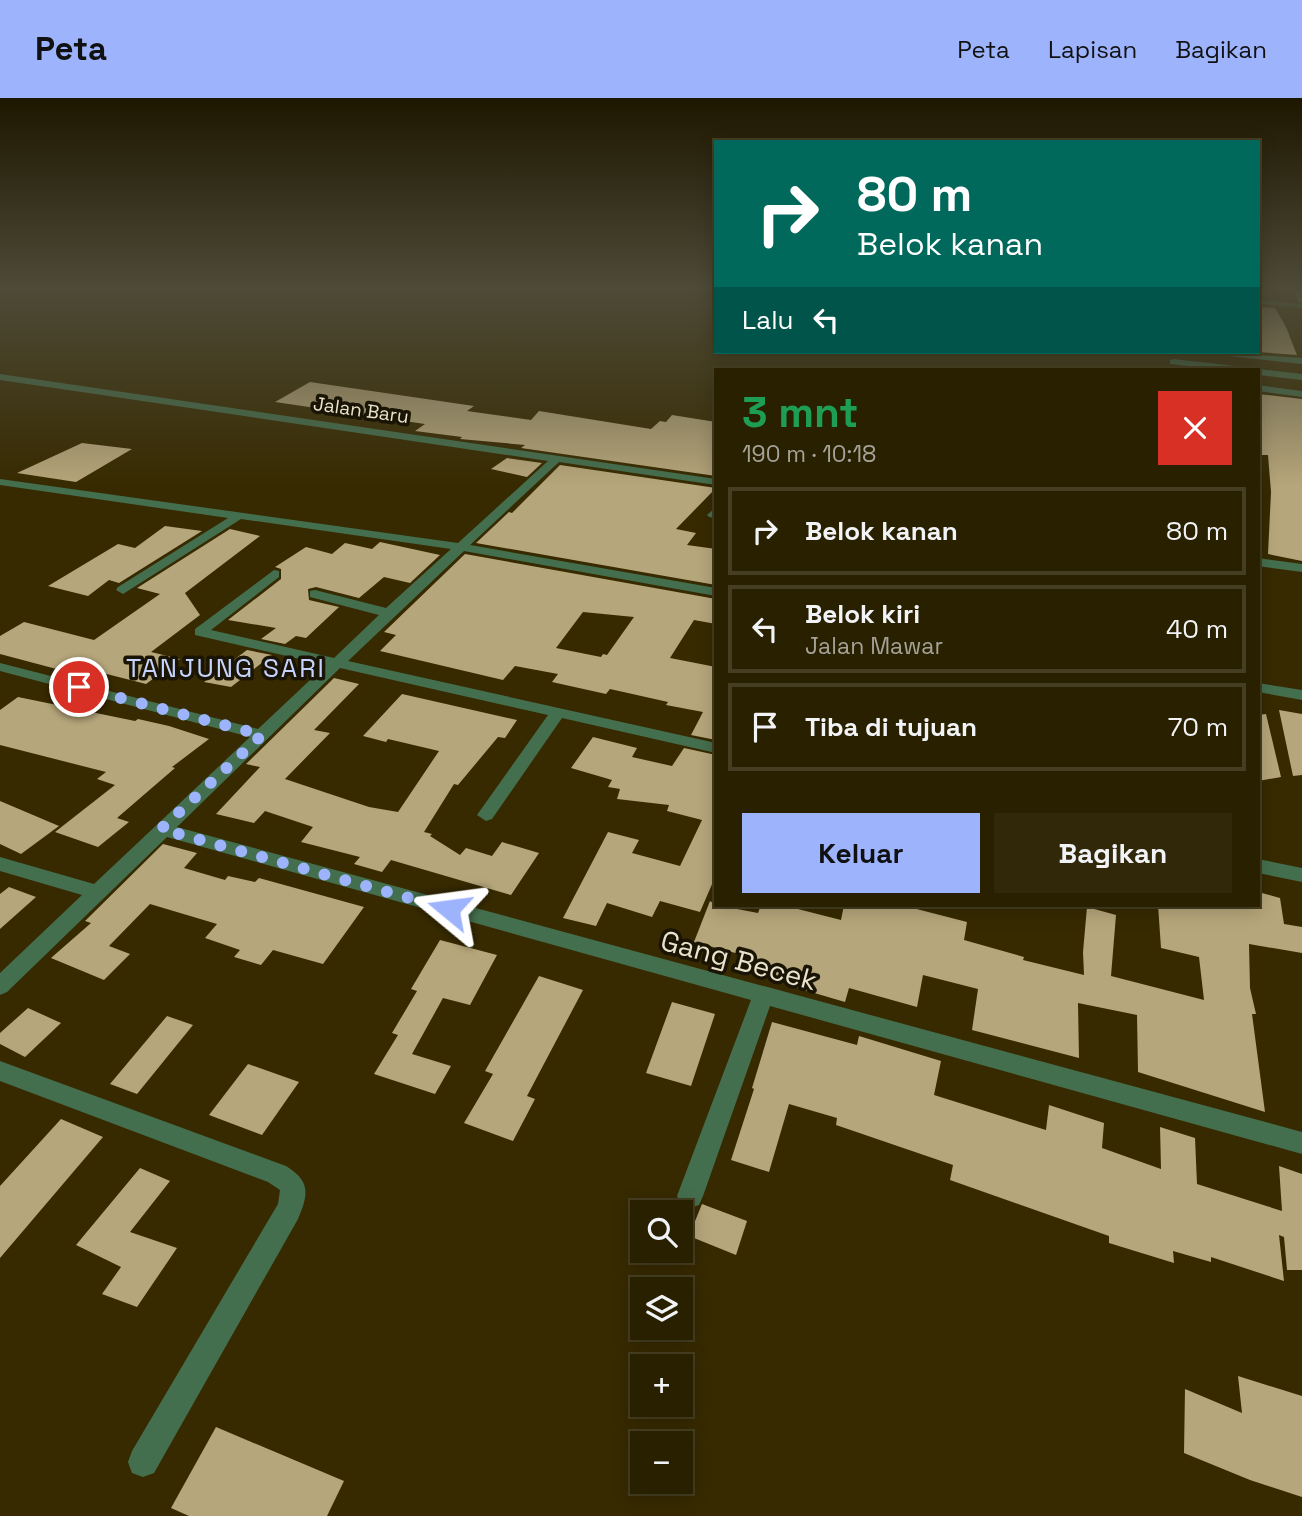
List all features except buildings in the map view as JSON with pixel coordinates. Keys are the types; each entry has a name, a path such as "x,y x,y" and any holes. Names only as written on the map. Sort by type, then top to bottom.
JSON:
{"street":[{"path":"1239,354 1302,361"},
{"path":"1173,362 1227,368"},
{"path":"1260,372 1302,377"},
{"name":"Jalan Baru","path":"0,377 714,482"},
{"path":"1260,388 1302,394"},
{"path":"0,986 161,829 558,457"},
{"path":"0,482 463,547 714,592"},
{"path":"123,590 240,515"},
{"path":"1260,562 1302,568"},
{"path":"274,574 200,632 337,665 714,748"},
{"path":"314,594 389,613"},
{"path":"0,667 262,735"},
{"path":"1260,687 1302,695"},
{"path":"486,815 558,712"},
{"name":"Gang Becek","path":"161,829 1302,1143"},
{"path":"0,864 95,892"},
{"path":"1260,866 1302,875"},
{"path":"690,1196 763,996"},
{"path":"0,1071 190,1140 276,1174 292,1184 293,1198 289,1210 143,1462"}],"district":[{"name":"TANJUNG SARI","path":"226,668"}],"route":[{"path":"79,687 262,735 161,829 449,909"}]}
